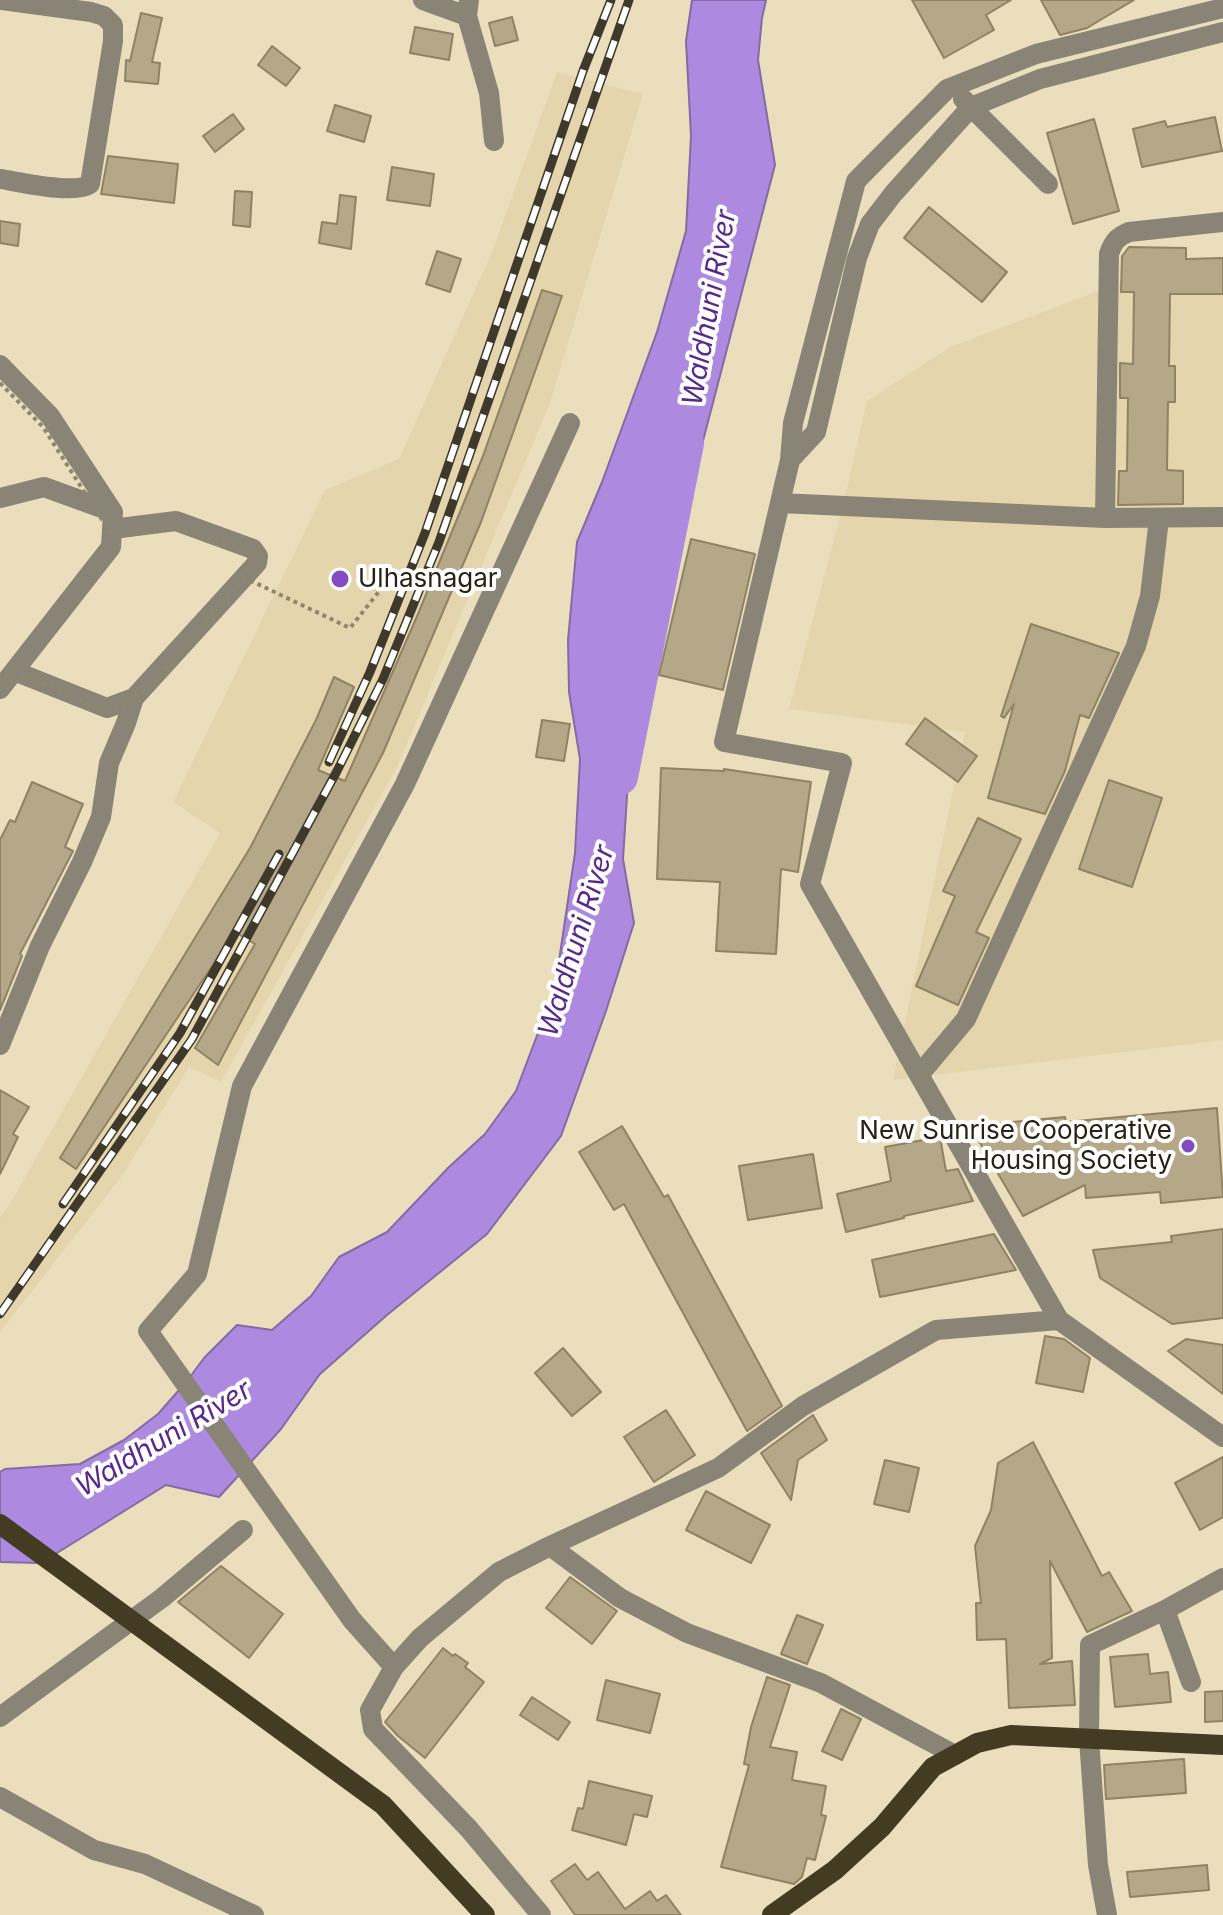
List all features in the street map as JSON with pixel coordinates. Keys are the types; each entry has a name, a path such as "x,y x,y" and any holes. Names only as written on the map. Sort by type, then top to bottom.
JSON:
{"main road":[{"path":"0,1524 383,1805 485,1915"},
{"path":"772,1915 835,1870 882,1827 933,1767 977,1743 1011,1735 1223,1745"}],"street":[{"path":"0,179 70,189 86,188 90,184 113,41 113,25 104,16 2,0"},
{"path":"423,0 468,8 489,93 494,141"},
{"path":"1223,8 1036,54 951,87 856,181 793,423 790,460 724,742 842,763 810,884 1059,1320 1223,1437"},
{"path":"790,460 816,432 857,258 870,224 971,107 1040,79 1223,32"},
{"path":"951,87 1048,184"},
{"path":"1105,518 1109,254 1113,243 1129,232 1223,222"},
{"path":"0,365 50,416 112,521 111,547 7,675 0,689"},
{"path":"394,1667 352,1620 148,1331 197,1274 242,1086 405,784 570,423"},
{"path":"0,498 44,487 112,521 176,521 253,549 258,556 257,563 134,698 109,763 101,817 40,946 0,1045"},
{"path":"780,503 1105,518 1223,517"},
{"path":"919,1075 966,1019 1136,646 1150,596 1159,519"},
{"path":"7,675 107,708 134,698"},
{"path":"541,1915 469,1829 373,1729 370,1710 394,1667 420,1638 499,1572 718,1468 803,1406 936,1330 1059,1320"},
{"path":"0,1717 162,1598 243,1530"},
{"path":"550,1546 620,1598 687,1633 821,1683 955,1755"},
{"path":"1107,1915 1098,1865 1089,1739 1090,1645 1165,1610 1223,1578"},
{"path":"1165,1610 1191,1682"},
{"path":"0,1797 94,1850 145,1864 254,1915"}],"path":[{"path":"0,383 43,427 113,537 178,528 254,556 243,577 152,685 112,713 31,678 7,675"},
{"path":"243,577 350,628 389,579"}],"shaded area":[{"path":"557,72 643,94 550,403 398,765 221,1082 189,1067 122,1176 0,1332 0,1218 220,833 173,802 325,490 399,459 492,252"},
{"path":"1223,257 1223,1040 893,1080 965,732 789,709 843,506 867,401 950,347 1112,286"}],"water":[{"path":"692,0 766,0 758,60 775,165 698,460 675,492 661,529 651,575 632,633 623,859 634,923 561,1136 487,1234 320,1374 281,1429 219,1497 166,1485 41,1563 0,1562 0,1472 5,1469 80,1464 124,1440 158,1414 204,1358 237,1325 272,1330 311,1296 339,1257 387,1232 485,1134 516,1091 555,988 575,853 580,759 569,692 568,640 577,542 657,332 686,231 691,136 686,41"}],"building":[{"path":"912,0 1011,0 986,15 994,30 944,58"},
{"path":"1041,0 1134,0 1087,28 1060,35"},
{"path":"141,13 162,18 152,62 160,63 158,84 125,81 126,60 130,61"},
{"path":"512,17 518,40 495,46 489,23"},
{"path":"415,27 453,34 449,60 410,53"},
{"path":"272,46 300,68 286,86 258,65"},
{"path":"335,105 371,116 364,142 327,131"},
{"path":"233,114 244,129 215,152 203,136"},
{"path":"1215,117 1222,151 1142,167 1133,129 1165,121 1167,127"},
{"path":"1094,119 1119,211 1073,224 1047,133"},
{"path":"108,156 178,164 174,203 101,194"},
{"path":"392,167 434,174 430,206 387,200"},
{"path":"235,191 252,192 250,227 233,225"},
{"path":"340,195 356,197 351,249 319,243 322,222 337,224"},
{"path":"929,207 1007,272 982,302 904,238"},
{"path":"0,221 20,224 18,246 0,243"},
{"path":"1129,247 1186,248 1186,259 1223,258 1223,294 1170,294 1169,366 1175,366 1175,402 1168,402 1167,470 1183,471 1183,504 1118,505 1119,471 1127,471 1128,398 1120,398 1120,363 1133,364 1134,292 1121,292 1122,256"},
{"path":"437,251 461,259 450,292 426,284"},
{"path":"542,290 562,296 481,522 383,753 218,1065 195,1048 255,944 235,932 76,1169 60,1158 250,848 316,720 334,677 354,687 318,770 345,781 483,456"},
{"path":"691,539 755,554 723,690 659,675"},
{"path":"1031,624 1119,653 1089,718 1080,715 1065,771 1045,814 988,798 1014,704 1004,718 1001,716"},
{"path":"925,718 977,756 958,782 906,744"},
{"path":"542,720 570,724 564,761 536,757"},
{"path":"661,768 724,769 811,782 798,872 781,869 776,954 716,951 720,882 657,879"},
{"path":"1109,780 1162,798 1132,887 1079,869"},
{"path":"32,782 83,804 65,847 73,851 20,954 22,956 0,1010 0,840 10,820 15,822"},
{"path":"978,818 1021,839 976,932 989,938 958,1005 916,986 955,896 943,891"},
{"path":"0,1090 29,1107 13,1134 18,1137 0,1174"},
{"path":"1217,1108 1223,1197 1161,1203 1160,1192 1086,1198 1085,1185 1023,1216 970,1126 1065,1117 1066,1122"},
{"path":"622,1126 664,1197 668,1195 782,1406 747,1431 624,1204 614,1210 579,1152"},
{"path":"940,1137 946,1171 958,1169 973,1201 846,1232 837,1194 891,1181 885,1147"},
{"path":"813,1154 822,1208 748,1220 739,1166"},
{"path":"1223,1229 1223,1318 1172,1324 1100,1278 1093,1250 1172,1242 1171,1236"},
{"path":"994,1234 1016,1270 880,1297 872,1260"},
{"path":"1045,1336 1064,1339 1090,1358 1083,1392 1036,1383"},
{"path":"1186,1339 1223,1345 1223,1394 1168,1351"},
{"path":"563,1348 601,1392 572,1416 535,1373"},
{"path":"666,1410 695,1455 654,1482 624,1437"},
{"path":"813,1415 827,1440 798,1460 791,1500 761,1453"},
{"path":"1033,1442 1102,1576 1109,1572 1132,1611 1087,1632 1050,1561 1052,1658 1040,1664 1072,1661 1075,1705 1009,1708 1006,1639 977,1640 976,1603 981,1603 975,1546 991,1510 998,1463"},
{"path":"1223,1457 1223,1517 1200,1530 1175,1483"},
{"path":"885,1460 919,1468 909,1512 874,1504"},
{"path":"706,1491 770,1525 751,1563 686,1530"},
{"path":"221,1566 283,1614 249,1658 178,1602"},
{"path":"570,1577 617,1611 592,1644 546,1608"},
{"path":"797,1615 823,1625 807,1664 781,1654"},
{"path":"443,1648 468,1663 465,1667 484,1682 425,1758 385,1722"},
{"path":"1148,1654 1150,1674 1168,1672 1171,1702 1115,1707 1110,1657"},
{"path":"767,1677 790,1685 770,1747 797,1752 792,1780 826,1786 821,1815 826,1816 815,1860 807,1858 802,1877 794,1884 721,1867 749,1765 744,1764 751,1727"},
{"path":"606,1680 660,1694 650,1733 597,1720"},
{"path":"1223,1691 1223,1721 1205,1722 1205,1692"},
{"path":"532,1697 570,1722 558,1740 520,1715"},
{"path":"841,1709 861,1719 842,1760 822,1751"},
{"path":"1184,1759 1186,1793 1106,1799 1104,1765"},
{"path":"589,1781 652,1796 647,1817 634,1814 626,1845 572,1830 578,1808 583,1809"},
{"path":"575,1864 587,1880 598,1872 625,1909 650,1891 657,1901 666,1895 681,1915 575,1915 551,1881"},
{"path":"1207,1865 1209,1890 1130,1897 1127,1872"}],"waterway":[{"name":"Waldhuni River","path":"620,777 686,443"}],"railway":[{"path":"329,762 370,672 425,533 583,71 611,0"},
{"path":"0,1314 192,1039 337,771 383,679 439,542 629,0"},
{"path":"63,1204 180,1033 279,854"}],"place":[{"name":"Ulhasnagar","path":"340,579"},
{"name":"New Sunrise Cooperative Housing Society","path":"1188,1146"}]}
